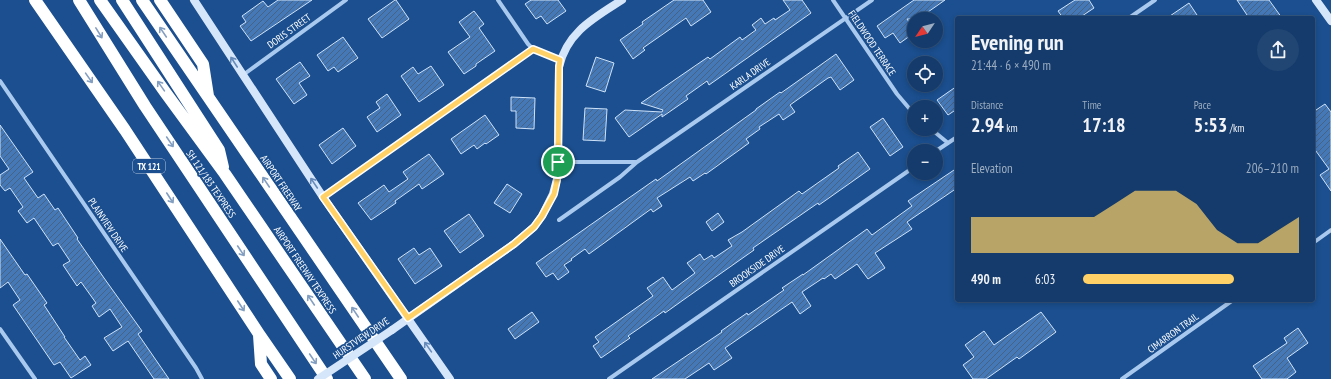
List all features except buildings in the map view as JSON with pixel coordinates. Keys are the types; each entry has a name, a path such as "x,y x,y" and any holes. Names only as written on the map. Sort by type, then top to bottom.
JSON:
{"highway":[{"name":"TX 121","path":"35,0 125,130 290,379"},
{"name":"SH 121/183 TEXPRESS","path":"79,0 145,106 327,379"},
{"name":"SH 121/183 TEXPRESS","path":"100,0 225,174"},
{"path":"122,0 219,150 225,174"},
{"name":"AIRPORT FREEWAY","path":"142,0 401,379"},
{"path":"160,0 203,64 209,99"},
{"name":"AIRPORT FREEWAY TEXPRESS","path":"225,174 365,379"},
{"path":"259,334 261,364 270,379"}],"street":[{"path":"194,0 323,197 450,379"},
{"name":"DORIS STREET","path":"243,75 346,0"},
{"path":"498,0 533,49 560,60"},
{"name":"HURSTVIEW DRIVE","path":"318,379 392,330 514,244 534,227 554,194 557,180 560,60 566,46 573,37 591,20 622,0"},
{"name":"FIELDWOOD TERRACE","path":"834,0 897,94 907,106"},
{"name":"KARLA DRIVE","path":"559,220 620,177 637,162 872,0"},
{"path":"1132,16 1155,0"},
{"path":"1316,0 1331,21"},
{"path":"323,197 533,49"},
{"name":"PLAINVIEW DRIVE","path":"0,81 192,361 202,379"},
{"path":"940,136 948,143"},
{"path":"943,146 955,138"},
{"path":"558,162 637,162"},
{"name":"BROOKSIDE DRIVE","path":"609,379 907,172"},
{"path":"1315,242 1331,230"},
{"name":"CIMARRON TRAIL","path":"1122,379 1230,302"},
{"path":"0,329 35,379"}],"route":[{"path":"533,49 560,60 558,162 557,180 554,194 534,227 514,244 408,318 323,197 533,49"}]}
